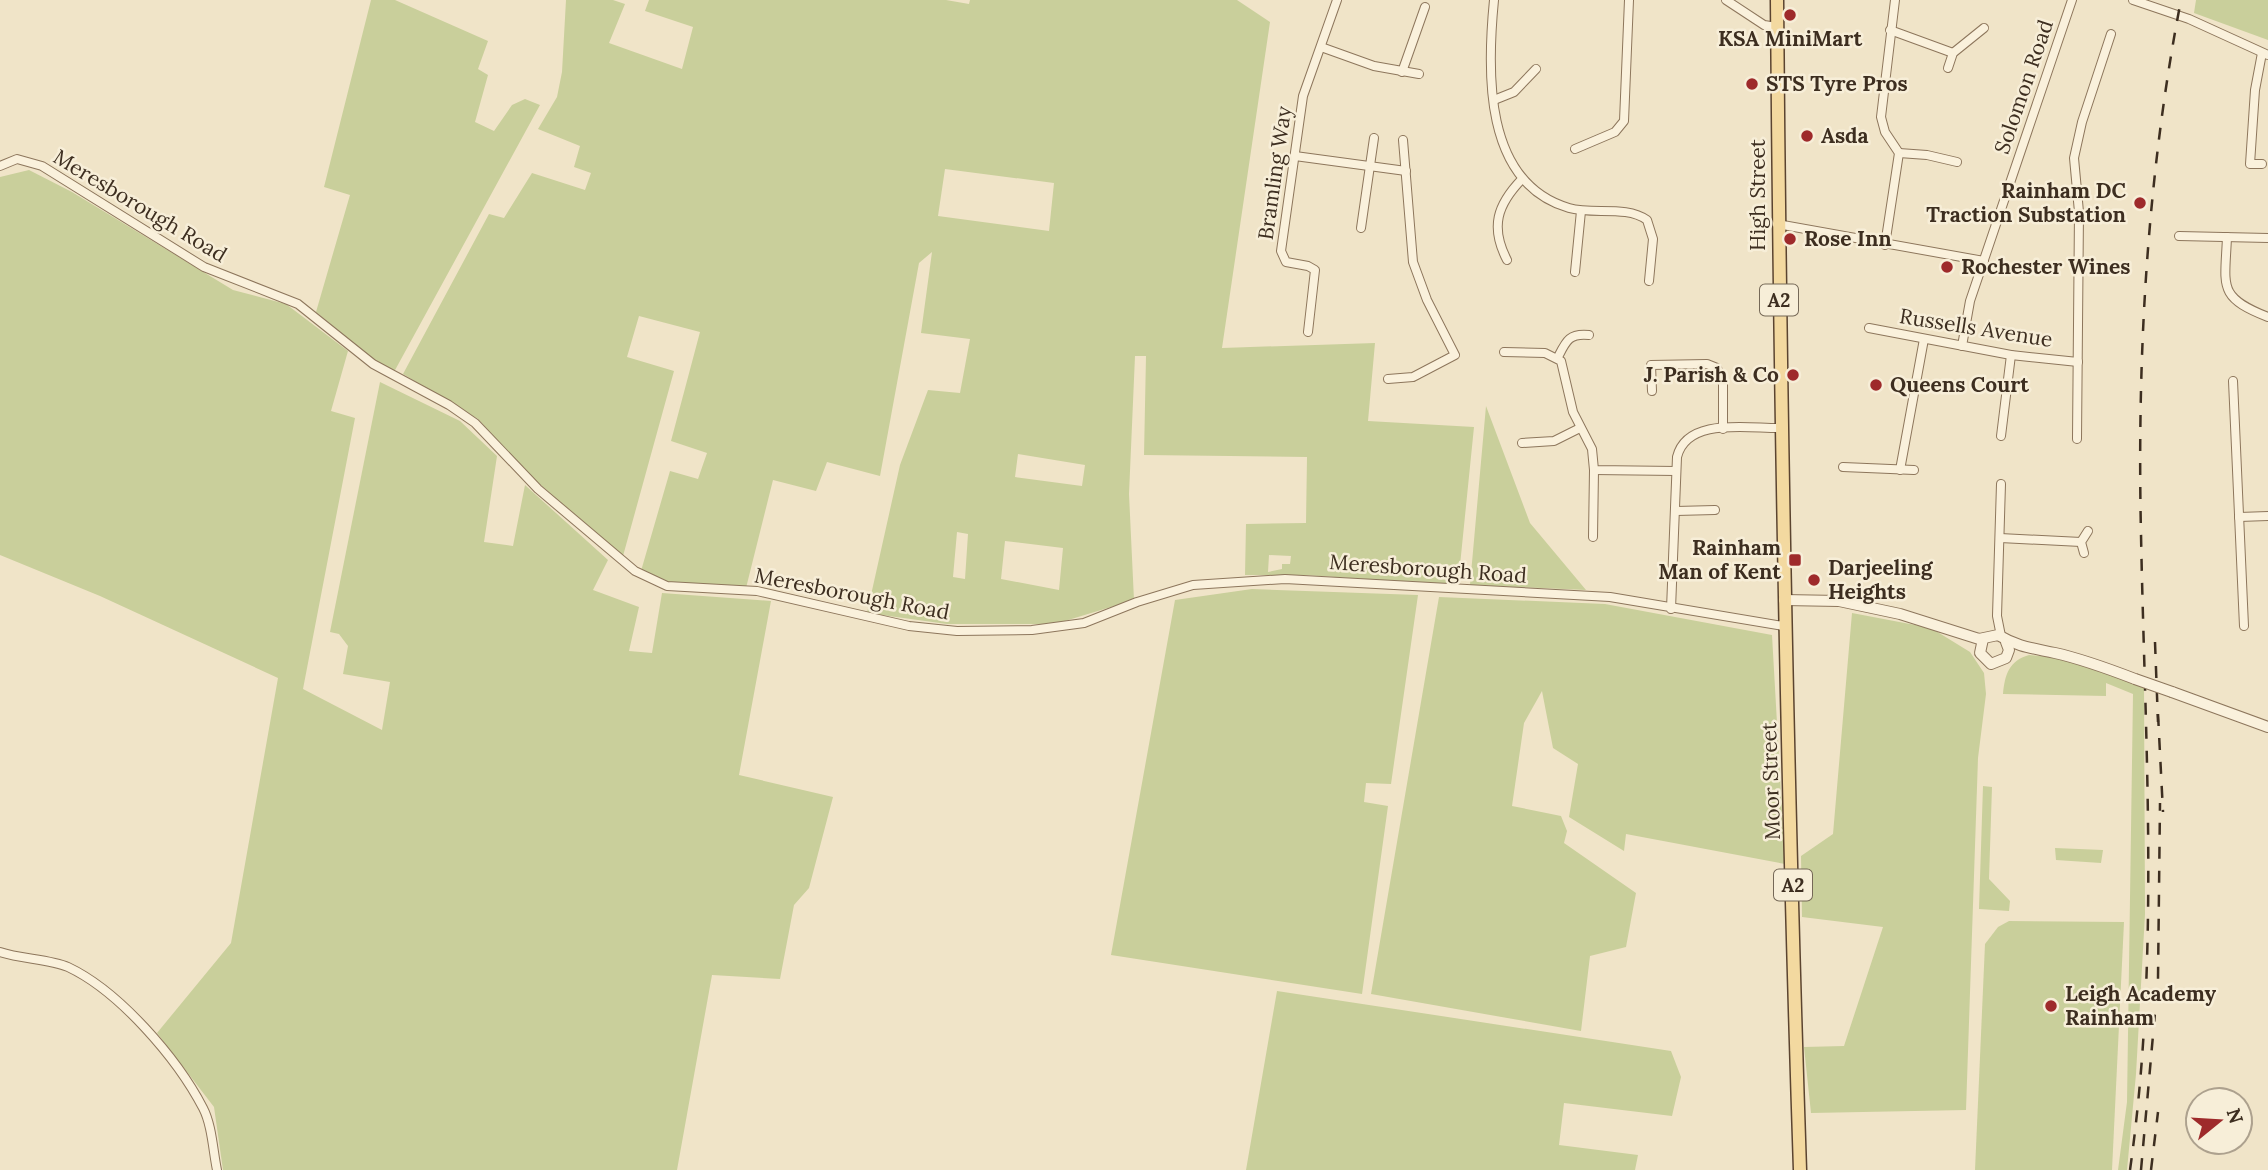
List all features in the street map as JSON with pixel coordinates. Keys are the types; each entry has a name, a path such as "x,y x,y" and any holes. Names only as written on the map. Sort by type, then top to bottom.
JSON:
{"main road":[{"name":"High Street","path":"1777,0 1777,224 1784,600"},
{"name":"Moor Street","path":"1784,600 1800,1170"}],"street":[{"name":"Bramling Way","path":"1308,332 1316,272 1308,265 1286,262 1282,256 1303,96 1337,0"},
{"path":"1494,0 1494,100 1502,143 1522,179 1548,200 1581,211 1628,214 1647,220 1653,239 1649,281"},
{"path":"1575,149 1615,132 1624,121 1629,0"},
{"path":"1726,0 1764,25 1777,27"},
{"path":"1885,245 1899,153 1885,132 1881,117 1895,0"},
{"name":"Solomon Road","path":"1962,346 1970,301 2072,0"},
{"path":"2133,0 2189,19 2265,54 2255,90 2250,164 2262,164"},
{"path":"1402,72 1424,7"},
{"path":"1948,68 1953,53 1984,28"},
{"path":"1890,30 1953,53"},
{"path":"2077,439 2079,212 2074,158 2082,122 2110,34"},
{"path":"1321,47 1402,72 1419,74"},
{"path":"1494,100 1514,92 1536,69"},
{"path":"1361,228 1374,138"},
{"path":"1388,379 1413,377 1455,355 1427,300 1413,262 1404,140"},
{"path":"1899,153 1927,155 1957,163"},
{"path":"1295,156 1406,171"},
{"name":"Meresborough Road","path":"0,166 17,159 43,166 204,267 298,304 373,364 449,405 475,423 538,489 567,514 635,571 667,586 757,591 909,626 957,631 1032,629 1084,623 1137,602 1193,585 1245,579 1323,580 1610,597 1783,626"},
{"path":"1507,260 1497,234 1497,216 1503,201 1522,179"},
{"path":"1575,272 1581,211"},
{"path":"1777,224 1984,261"},
{"path":"2179,236 2268,238"},
{"path":"2227,237 2226,283 2230,297 2239,305 2268,317"},
{"name":"Russells Avenue","path":"1869,328 2011,355 2078,362"},
{"path":"1558,357 1566,339 1576,334 1589,335"},
{"path":"1900,470 1924,339"},
{"path":"1504,352 1545,353 1558,357 1563,366 1573,412 1592,449 1593,537"},
{"path":"2001,436 2011,355"},
{"path":"1652,391 1651,365 1707,364 1717,368 1723,384 1723,429"},
{"path":"2233,381 2244,626"},
{"path":"1522,443 1546,444 1580,428"},
{"path":"1671,609 1678,450 1685,439 1703,430 1782,428"},
{"path":"1843,467 1914,470"},
{"path":"1594,470 1676,471"},
{"path":"2001,484 1997,616 2008,655"},
{"path":"1676,511 1715,510"},
{"path":"2239,517 2268,516"},
{"path":"2084,553 2081,542 2088,531"},
{"path":"2000,538 2081,542"},
{"path":"1784,600 1839,601 1900,614 1958,634 2004,639 2028,649 2054,653 2135,678 2268,727"},
{"path":"1981,656 1979,648 1997,616"},
{"path":"1958,634 1981,656 1994,664 2008,655 2028,649"},
{"path":"0,952 22,960 66,966 100,988 144,1024 204,1109 217,1170"}],"green space":[{"path":"371,0 395,0 488,41 478,69 488,75 475,122 494,131 512,105 525,99 540,105 394,372 377,362 316,312 350,195 324,187"},
{"path":"566,0 613,0 625,4 609,43 682,69 693,27 645,11 649,0 946,0 969,4 970,0 1237,0 1270,22 1222,348 1375,343 1368,421 1474,427 1458,585 1305,575 1245,575 1246,524 1306,523 1307,457 1144,455 1146,356 1135,356 1129,494 1134,600 1055,624 947,624 867,613 900,465 928,390 960,393 970,339 921,333 932,252 919,263 880,476 827,462 816,491 773,480 746,588 671,584 641,571 670,471 698,479 707,453 671,441 700,332 639,316 627,357 674,371 623,556 528,474 478,419 403,374 489,214 504,218 532,173 585,190 591,173 574,167 580,146 538,129 557,97 562,72","holes":["945,169 1054,183 1049,231 938,216","1018,454 1085,465 1082,486 1015,477","957,532 968,534 965,579 953,577","1005,541 1063,548 1059,590 1001,579","1269,555 1291,556 1290,564 1282,564 1282,569 1268,572"]},
{"path":"2196,0 2268,0 2268,40 2194,13"},
{"path":"29,170 72,192 233,290 286,304 348,351 331,411 355,418 303,689 382,730 390,682 343,674 348,646 339,634 330,632 380,382 460,421 497,456 484,542 513,546 525,485 608,560 593,590 639,607 629,651 652,653 662,593 771,601 739,775 833,797 809,888 794,905 780,979 712,975 677,1170 223,1170 214,1107 157,1033 231,943 278,678 100,596 0,555 0,177"},
{"path":"1486,406 1530,523 1586,590 1470,585"},
{"path":"1252,589 1418,595 1391,784 1366,783 1364,802 1388,806 1362,994 1111,955 1175,600"},
{"path":"1439,597 1605,604 1772,635 1785,864 1626,834 1624,851 1569,817 1578,764 1553,748 1542,691 1524,723 1512,806 1561,816 1567,831 1564,843 1636,893 1626,947 1590,956 1581,1031 1371,994"},
{"path":"1852,613 1931,628 1970,652 1984,673 1986,694 1978,758 1966,1110 1811,1113 1804,1047 1844,1046 1883,927 1802,917 1801,856 1833,834"},
{"path":"2029,655 2061,658 2144,685 2145,914 2136,1074 2127,1170 2118,1170 2127,1102 2133,694 2106,683 2106,696 2003,694 2009,669"},
{"path":"1983,786 1992,787 1989,879 2010,901 2009,911 1979,909"},
{"path":"2055,848 2103,850 2101,863 2056,860"},
{"path":"2009,921 2124,922 2112,1170 1975,1170 1985,944 1998,927"},
{"path":"1277,991 1671,1051 1681,1077 1672,1116 1564,1103 1559,1145 1638,1155 1635,1170 1246,1170"}],"railway":[{"path":"2130,1170 2139,1091 2148,932 2140,467 2143,333 2152,199 2169,66 2181,0"},
{"path":"2155,642 2158,722"},
{"path":"2158,714 2163,812"},
{"path":"2141,1170 2158,979 2160,803"},
{"path":"2151,1170 2158,1112"}],"place":[{"name":"KSA MiniMart","path":"1790,15"},
{"name":"STS Tyre Pros","path":"1752,84"},
{"name":"Asda","path":"1807,136"},
{"name":"Rainham DC Traction Substation","path":"2140,203"},
{"name":"Rose Inn","path":"1790,239"},
{"name":"Rochester Wines","path":"1947,267"},
{"name":"J. Parish & Co","path":"1793,375"},
{"name":"Queens Court","path":"1876,385"},
{"name":"Rainham Man of Kent","path":"1795,560"},
{"name":"Darjeeling Heights","path":"1814,580"},
{"name":"Leigh Academy Rainham","path":"2051,1006"}]}
